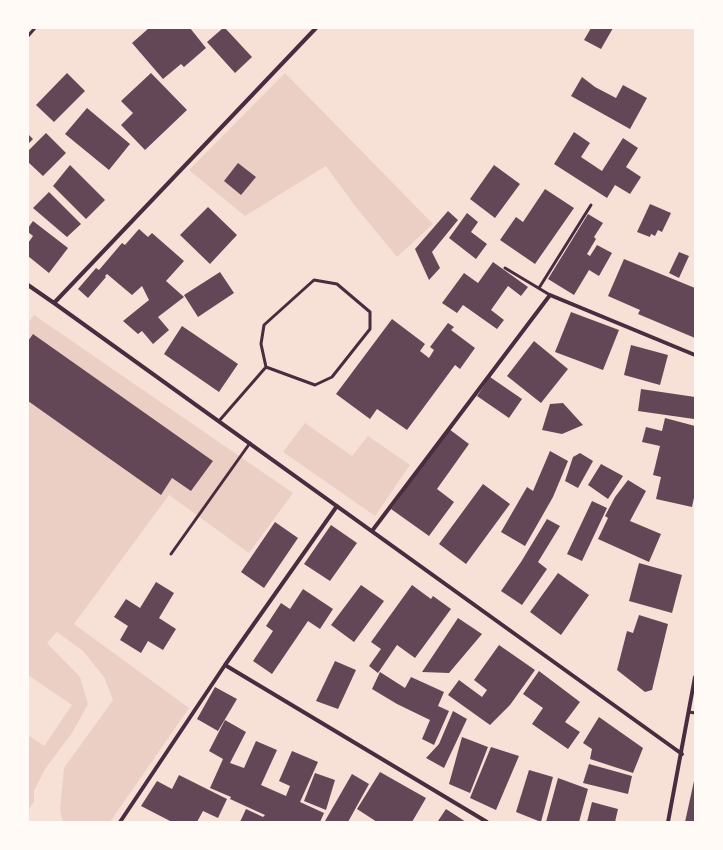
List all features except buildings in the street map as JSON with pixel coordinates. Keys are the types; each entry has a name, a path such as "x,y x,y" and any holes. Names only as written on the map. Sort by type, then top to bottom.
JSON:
{"street":[{"path":"54,303 316,28"},
{"path":"28,285 682,754"},
{"path":"372,531 550,295 695,355"},
{"path":"120,822 226,665 337,506"},
{"path":"226,665 487,822"},
{"path":"668,822 682,754 695,677"}],"lane":[{"path":"28,36 35,28"},
{"path":"539,288 591,205"},
{"path":"505,268 550,295"},
{"path":"314,280 337,284 370,312 370,329 332,377 315,385 266,367 261,344 264,326 314,280"},
{"path":"219,421 266,367"},
{"path":"171,554 250,443"},
{"path":"689,712 695,713"}],"shaded area":[{"path":"285,73 433,224 397,257 355,206 326,166 245,216 189,170"},
{"path":"34,315 293,493 249,553 169,495 74,624 189,708 110,822 63,822 60,810 64,768 113,700 104,677 83,651 57,632 47,643 80,677 88,704 72,733 45,769 34,791 34,802 28,810 28,735 44,746 72,705 28,675 28,401 161,495 172,478 191,491 213,461 33,334 28,341 28,323"},
{"path":"305,423 352,456 368,436 410,465 375,516 283,452"}]}
